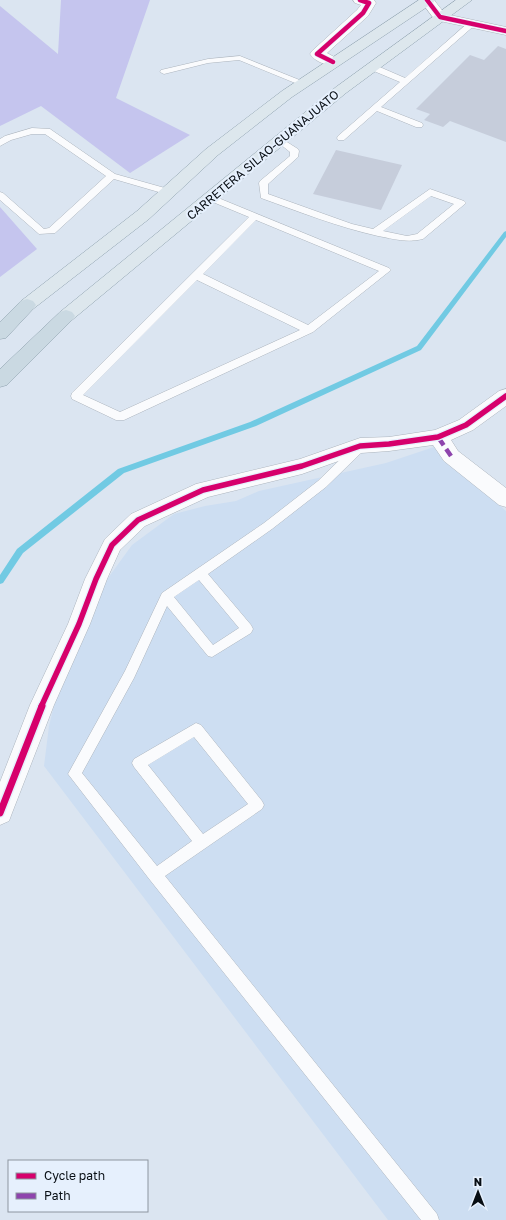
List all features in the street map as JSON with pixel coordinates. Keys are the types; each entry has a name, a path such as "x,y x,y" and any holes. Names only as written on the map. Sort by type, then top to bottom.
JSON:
{"highway":[{"path":"0,333 27,305"},
{"path":"0,380 66,316"}],"main road":[{"name":"CARRETERA SILAO-GUANAJUATO","path":"27,305 143,216 212,152 303,83 428,0"},
{"name":"CARRETERA SILAO-GUANAJUATO","path":"66,316 211,198 279,140 372,67 461,3"}],"street":[{"path":"333,62 317,54 363,13 369,3 360,0"},
{"path":"428,0 461,3 477,10"},
{"path":"428,0 440,18 506,31"},
{"path":"0,813 42,705 79,624 96,579 112,545 138,520 203,490 302,466 360,446 389,444 438,437 466,425 506,396"},
{"path":"438,437 451,456 506,500"}],"lane":[{"path":"341,138 472,24"},
{"path":"164,72 208,61 240,58 303,83"},
{"path":"372,67 406,82"},
{"path":"376,108 419,125"},
{"path":"0,143 8,138 32,130 48,130 112,176 169,192"},
{"path":"279,140 295,151 294,157 263,183 264,196 350,227 407,239 420,236 461,203 430,192 375,232"},
{"path":"0,195 42,232 52,232 112,176"},
{"path":"211,198 255,216 386,270 309,330 120,418 76,396 255,216"},
{"path":"196,275 309,330"},
{"path":"360,446 322,484 268,526 166,596 130,674 75,774 431,1220"},
{"path":"166,596 212,652 247,629 200,573"},
{"path":"155,875 258,805 196,729 139,763 202,843"}],"shaded area":[{"path":"61,0 150,0 116,98 190,135 130,173 41,106 0,126 0,6 58,54"},
{"path":"0,207 37,249 0,277"},
{"path":"434,447 506,511 506,1220 388,1220 44,766 49,726 62,673 108,578 132,545 174,514 205,506 236,501 259,491 386,463"}],"building":[{"path":"498,46 506,49 506,142 450,121 443,127 424,120 430,114 416,109 470,55 484,60"},
{"path":"336,150 402,165 381,210 313,194"}],"waterway":[{"path":"0,581 20,551 121,471 253,424 419,348 506,233"}],"marked path":[{"path":"438,437 451,456"}],"cycle path":[{"path":"333,62 317,54 363,13 369,3 360,0"},
{"path":"427,0 440,17 506,31"},
{"path":"0,813 42,705 79,624 96,579 112,545 138,520 203,490 302,466 360,446 389,444 438,437 466,425 506,396"}]}
